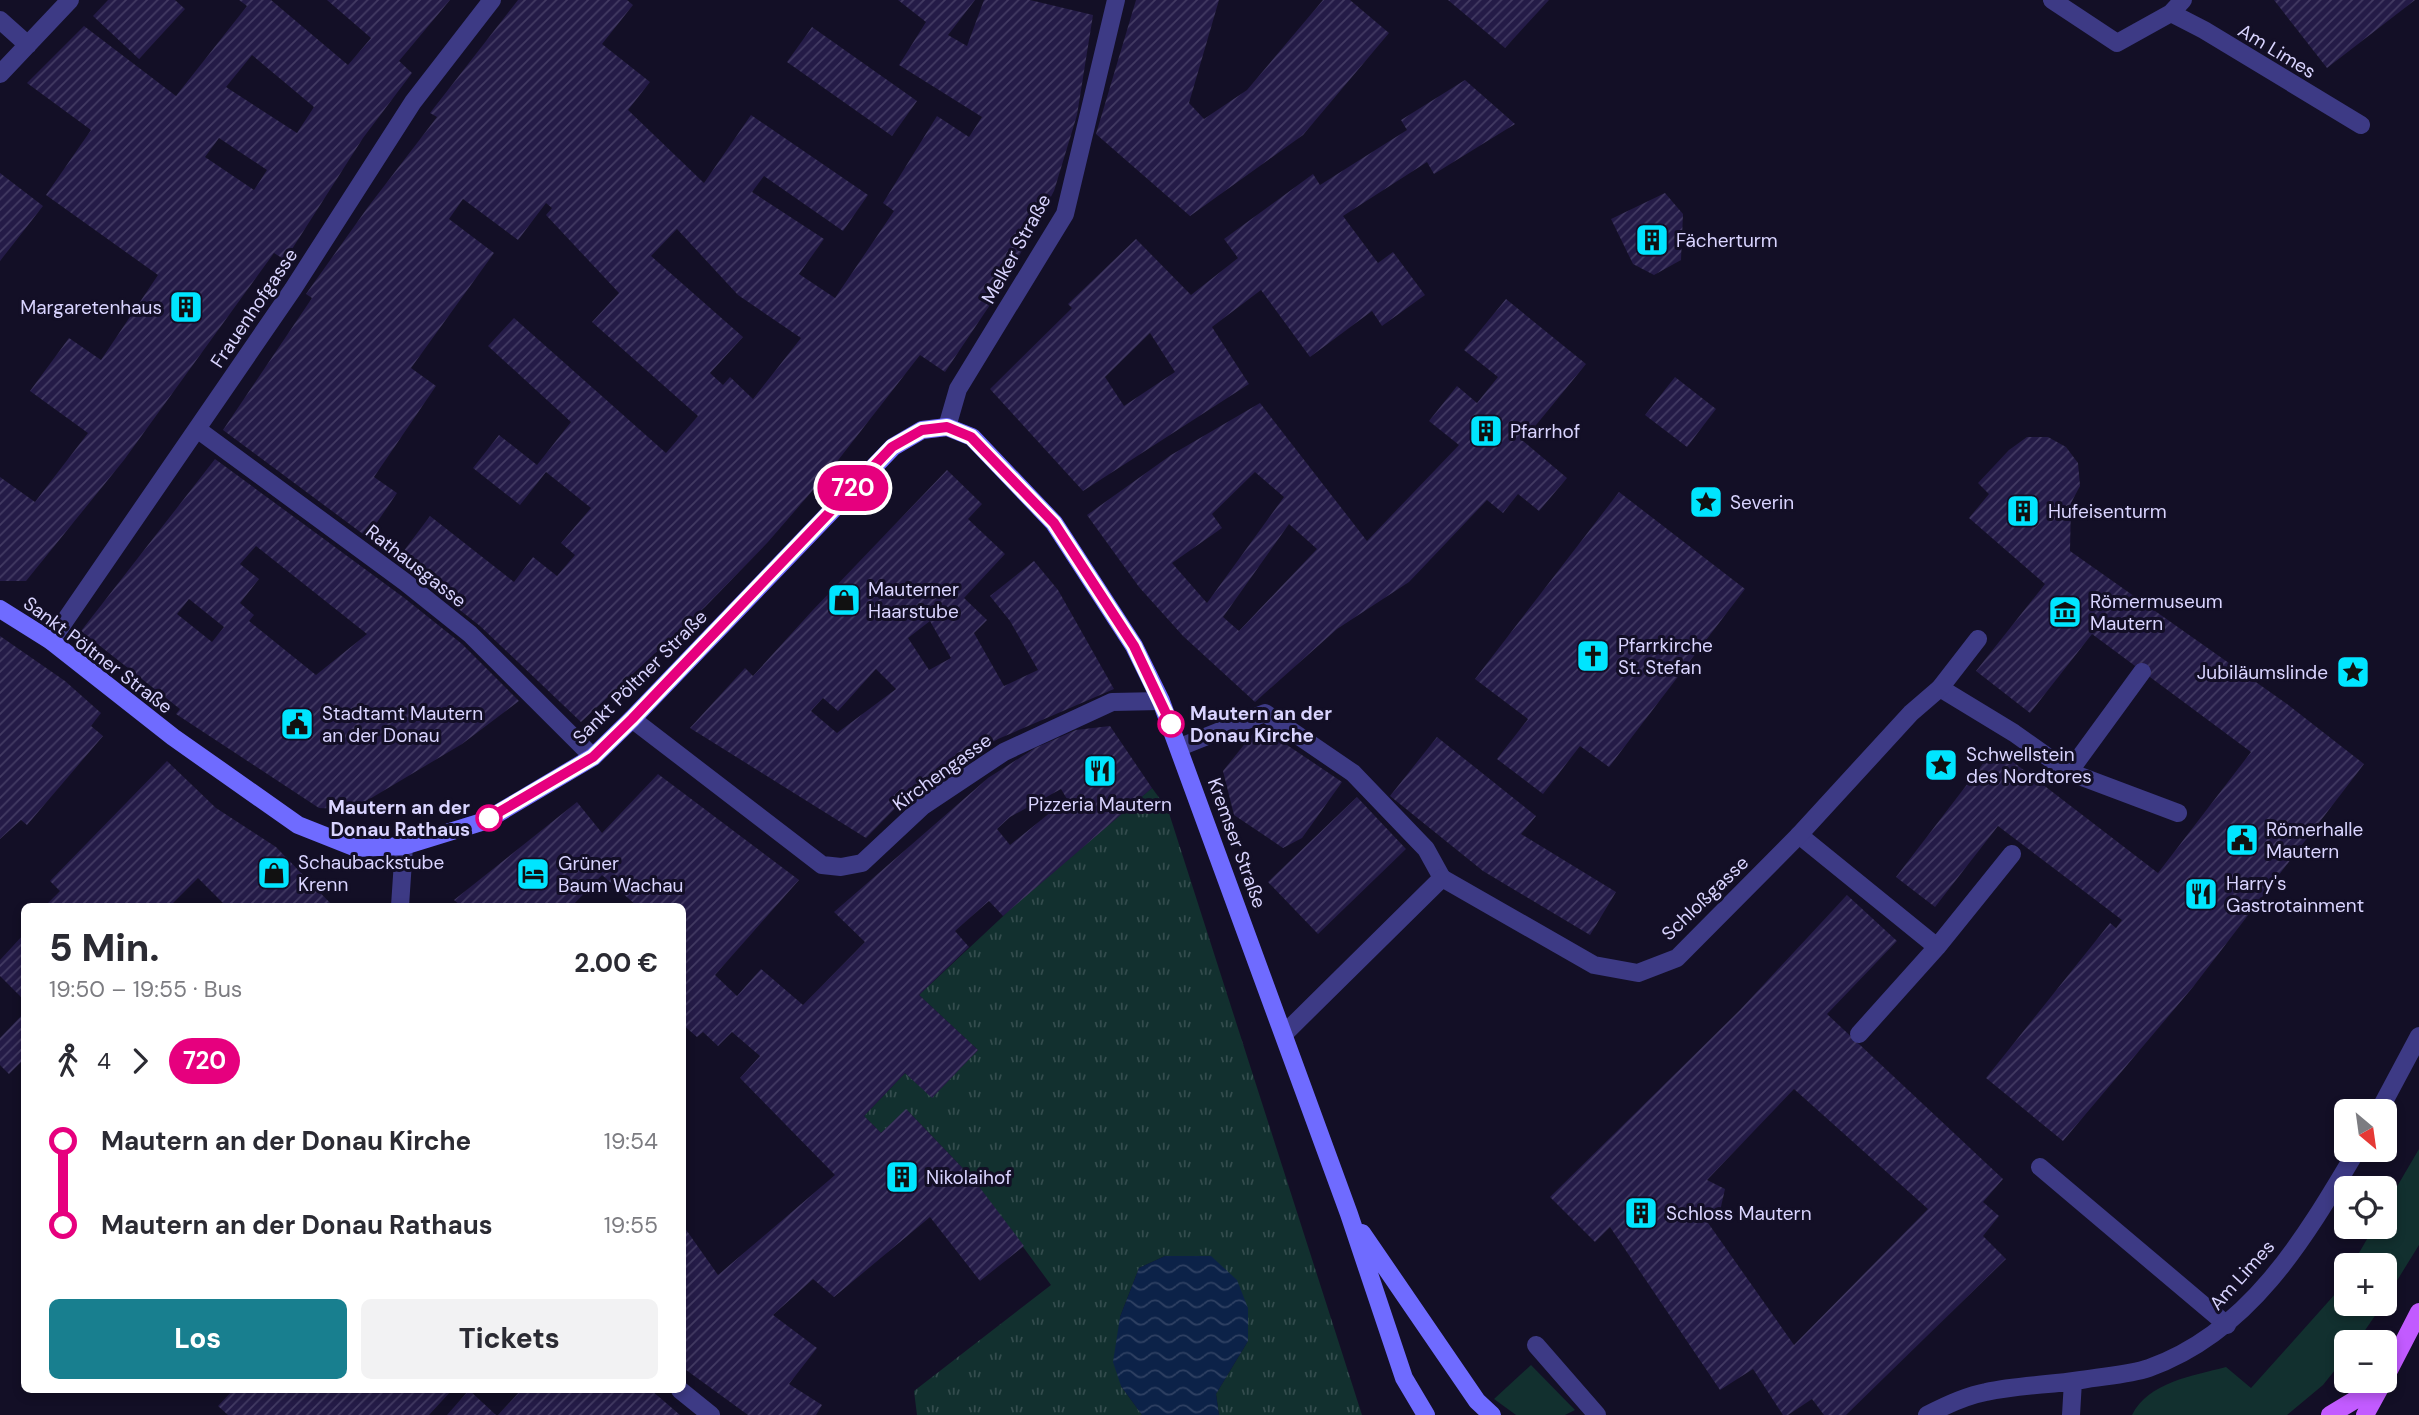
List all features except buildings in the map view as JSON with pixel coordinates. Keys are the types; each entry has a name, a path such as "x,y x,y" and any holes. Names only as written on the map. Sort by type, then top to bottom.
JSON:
{"main road":[{"name":"Kremser Straße","path":"947,427 971,437 1054,523 1134,646 1161,701 1349,1214 1405,1378 1426,1415"},
{"name":"Sankt Pöltner Straße","path":"0,609 51,641 173,737 298,825 356,848 404,846 485,821 593,757 892,447 922,430 947,427"},
{"name":"Kremser Straße","path":"1349,1214 1477,1401 1492,1415"},
{"path":"2397,1355 2419,1312"},
{"path":"2330,1415 2365,1393"},
{"path":"2365,1415 2377,1393"}],"street":[{"path":"0,74 70,0"},
{"name":"Frauenhofgasse","path":"51,641 293,289 413,102 492,0"},
{"name":"Melker Straße","path":"947,427 958,389 1065,214 1116,0"},
{"path":"2052,0 2117,43 2177,7"},
{"name":"Am Limes","path":"2177,7 2204,30 2361,125"},
{"path":"0,20 28,45"},
{"name":"Rathausgasse","path":"197,429 405,582 470,634 593,757"},
{"name":"Schloßgasse","path":"1442,878 1594,965 1638,972 1677,958 1799,835 1911,713 1940,688 1978,639"},
{"path":"2069,772 2142,672"},
{"path":"1940,688 2014,733 2069,772 2178,813"},
{"name":"Kirchengasse","path":"632,719 822,865 841,867 862,863 923,806 1004,752 1112,702 1161,701"},
{"path":"1180,747 1265,713 1353,773 1426,849 1442,878 1284,1034"},
{"path":"1799,835 1937,947"},
{"path":"400,903 404,846"},
{"path":"1859,1034 1937,947 2012,854"},
{"path":"2385,1099 2419,1036"},
{"name":"Am Limes","path":"1927,1415 1957,1400 1987,1392 2147,1369 2190,1350 2227,1325 2271,1281 2314,1224 2350,1162"},
{"path":"2040,1167 2227,1325"},
{"path":"1536,1345 1597,1415"},
{"path":"2071,1415 2073,1381"},
{"path":"684,1393 711,1415"}],"green space":[{"path":"1152,788 1168,810 1362,1415 1219,1415 1216,1394 1248,1341 1165,1256 1139,1268 1120,1317 1121,1386 1142,1415 917,1415 914,1391 1051,1285 974,1180 907,1110 881,1133 864,1116 905,1073 932,1097 978,1050 919,995 1015,905"},
{"path":"2419,1149 2419,1245 2397,1281 2397,1253 2359,1253 2367,1239 2397,1239 2397,1187"},
{"path":"2334,1295 2334,1316 2375,1316 2365,1330 2334,1330 2334,1371 2323,1385 2287,1415 2132,1415 2149,1395 2160,1388 2186,1377 2226,1367 2251,1388"},
{"path":"1531,1365 1575,1410 1565,1415 1516,1415 1494,1399"}],"water":[{"path":"1165,1256 1211,1256 1237,1280 1248,1308 1248,1341 1216,1394 1219,1415 1142,1415 1121,1386 1113,1362 1120,1317 1139,1268"}],"bus line":[{"name":"720","path":"489,818 593,757 892,447 922,430 947,427 971,437 1054,523 1134,646 1171,724"}],"place":[{"name":"Fächerturm","path":"1652,240"},
{"name":"Margaretenhaus","path":"186,307"},
{"name":"Pfarrhof","path":"1486,431"},
{"name":"Severin","path":"1706,502"},
{"name":"Hufeisenturm","path":"2023,511"},
{"name":"Mauterner Haarstube","path":"844,600"},
{"name":"Römermuseum Mautern","path":"2065,612"},
{"name":"Pfarrkirche St. Stefan","path":"1593,656"},
{"name":"Jubiläumslinde","path":"2353,672"},
{"name":"Stadtamt Mautern an der Donau","path":"297,724"},
{"name":"Mautern an der Donau Kirche","path":"1171,724"},
{"name":"Schwellstein des Nordtores","path":"1941,765"},
{"name":"Pizzeria Mautern","path":"1100,771"},
{"name":"Mautern an der Donau Rathaus","path":"489,818"},
{"name":"Römerhalle Mautern","path":"2242,840"},
{"name":"Schaubackstube Krenn","path":"274,873"},
{"name":"Grüner Baum Wachau","path":"533,874"},
{"name":"Harry's Gastrotainment","path":"2201,894"},
{"name":"Nikolaihof","path":"902,1177"},
{"name":"Schloss Mautern","path":"1641,1213"}]}
